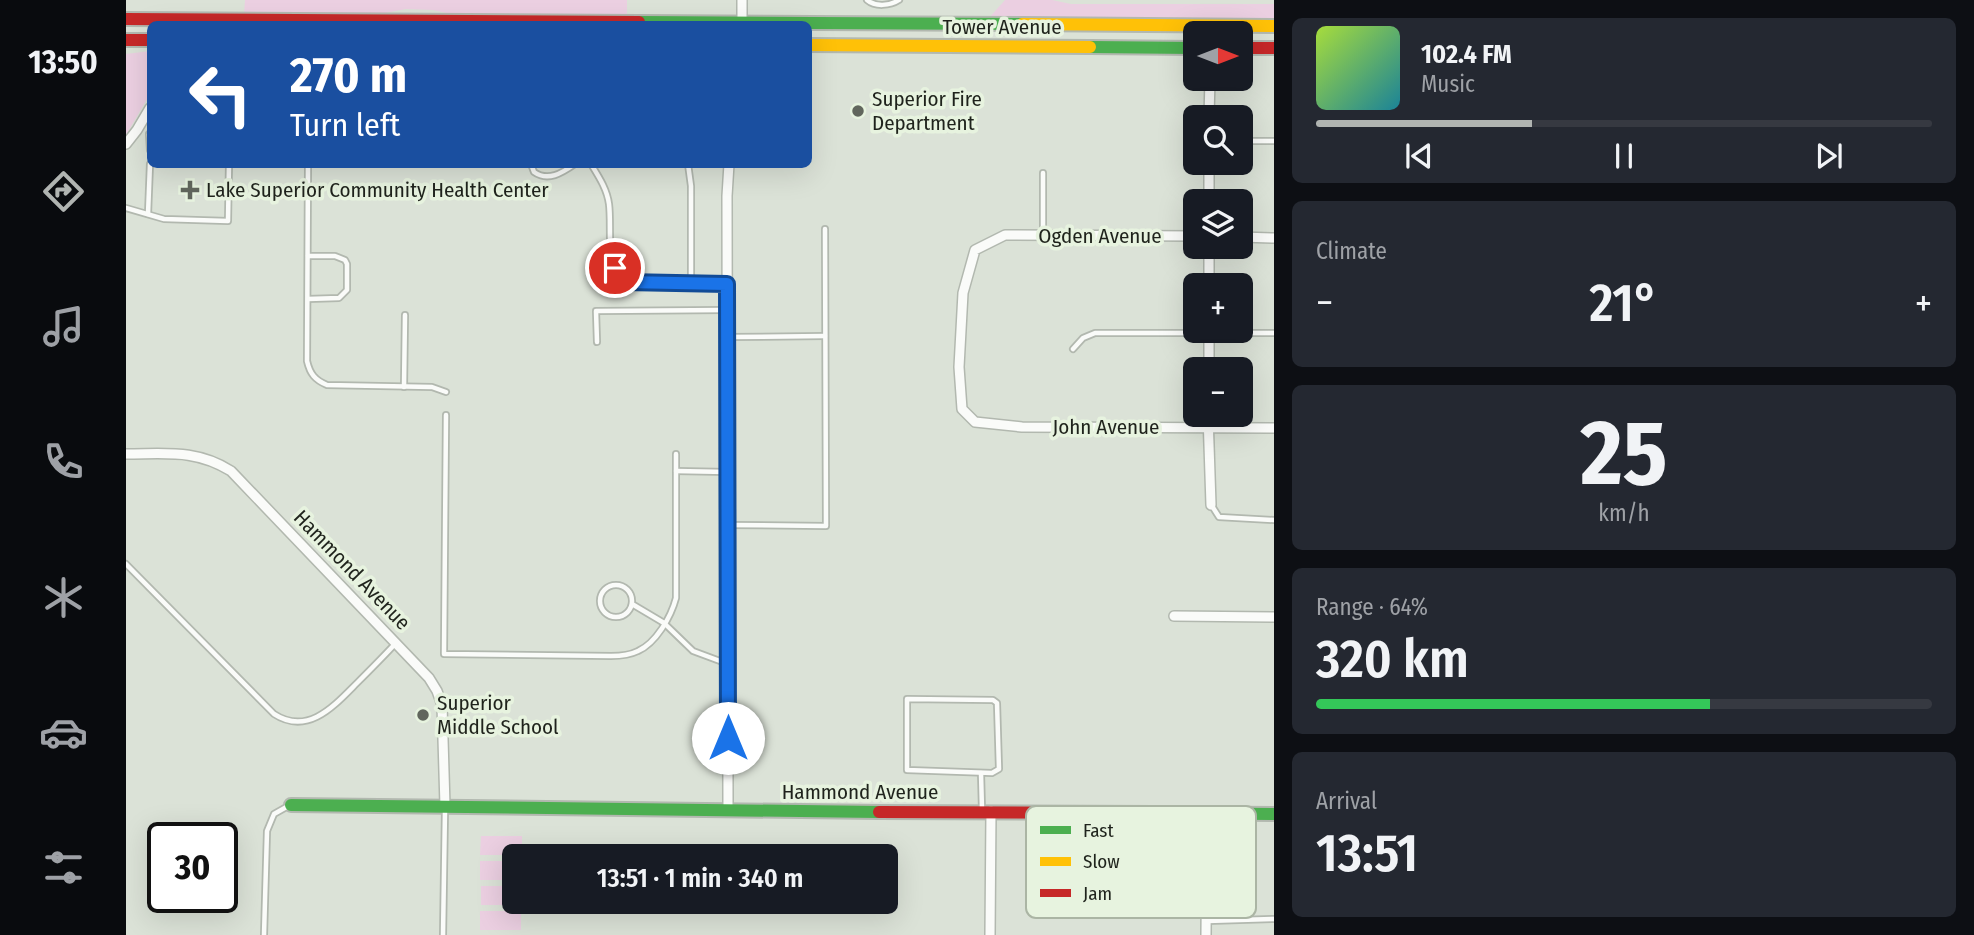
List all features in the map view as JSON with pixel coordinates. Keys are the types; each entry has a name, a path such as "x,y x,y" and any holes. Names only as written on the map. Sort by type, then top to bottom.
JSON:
{"main road":[{"name":"Tower Avenue","path":"126,19 434,21"},
{"name":"Tower Avenue","path":"812,24 1183,29"},
{"name":"Tower Avenue","path":"1253,27 1274,26"},
{"path":"126,40 147,40"},
{"name":"Tower Avenue","path":"812,45 1183,48"},
{"path":"1253,48 1274,48"},
{"name":"Hammond Avenue","path":"290,804 604,810 1026,811"},
{"name":"Hammond Avenue","path":"1256,814 1274,814"}],"street":[{"path":"742,0 742,21"},
{"path":"126,144 147,113"},
{"path":"728,810 729,168"},
{"name":"Ogden Avenue","path":"1005,235 1183,236"},
{"name":"John Avenue","path":"1005,235 975,250 963,293 959,367 962,409 975,422 1022,427 1274,428"},
{"path":"1253,237 1274,238"},
{"path":"1208,428 1211,505"},
{"name":"Hammond Avenue","path":"126,454 189,454 216,462 231,471 429,678 442,705 445,806"},
{"path":"1174,616 1274,617"},
{"path":"986,811 990,935"},
{"path":"1206,918 1206,935"}],"lane":[{"path":"867,0 873,4 892,4 898,0"},
{"path":"135,134 147,134"},
{"path":"1253,141 1274,141"},
{"path":"148,214 150,168"},
{"path":"126,208 164,219 228,221 229,168"},
{"path":"308,168 307,361 314,377 327,385 339,387 436,388 446,392"},
{"path":"532,168 542,177 559,174 569,168"},
{"path":"594,168 609,201 610,243 618,277 625,282 727,284"},
{"path":"689,168 691,284"},
{"path":"1043,173 1044,235"},
{"path":"727,525 826,526 825,229"},
{"path":"308,256 335,256 345,260 347,264 347,290 344,296 308,299"},
{"path":"597,342 596,311 727,310"},
{"path":"404,387 405,315"},
{"path":"1073,349 1083,338 1095,333 1183,332"},
{"path":"1253,333 1274,333"},
{"path":"727,337 825,336"},
{"path":"446,415 444,654 622,655 638,651 651,642 673,612 676,598 676,454"},
{"path":"677,471 727,472"},
{"path":"1211,505 1219,517 1274,520"},
{"path":"126,564 274,714 284,720 306,720 326,713 395,644"},
{"path":"618,584 631,594 632,604 627,614 612,617 603,611 599,601 607,587 618,584"},
{"path":"632,604 664,623 693,651 729,665"},
{"path":"907,699 993,700 997,703 999,769 992,773 981,773 907,771 907,699"},
{"path":"981,773 986,811"},
{"path":"264,935 267,831 274,814 290,804"},
{"path":"443,935 445,806"},
{"path":"1206,921 1274,919"}],"shaded area":[{"path":"245,0 627,0 627,16 451,14 406,9 374,15 244,14"},
{"path":"1005,0 1052,0 1071,4 1274,4 1274,20 988,19"},
{"path":"147,51 147,99 126,135 126,54"},
{"path":"481,836 522,836 522,844 502,844 502,855 480,855"},
{"path":"480,861 502,861 502,880 480,880"},
{"path":"481,886 502,886 502,905 481,905"},
{"path":"480,911 521,914 521,930 480,930"}],"traffic: fast":[{"path":"812,23 1022,24"},
{"path":"1090,47 1183,48"},
{"path":"291,805 879,812"},
{"path":"1256,814 1274,814"}],"traffic: slow":[{"path":"1022,24 1274,26"},
{"path":"812,45 1090,47"}],"traffic: jam":[{"path":"126,19 468,21"},
{"path":"126,40 147,40"},
{"path":"1253,48 1274,48"},
{"path":"879,812 1026,813"}],"place":[{"name":"Superior Fire Department","path":"858,111"},
{"name":"Lake Superior Community Health Center","path":"190,190"},
{"name":"Superior Middle School","path":"423,715"}],"route":[{"path":"615,268 618,277 625,282 727,284 728,738"}]}
